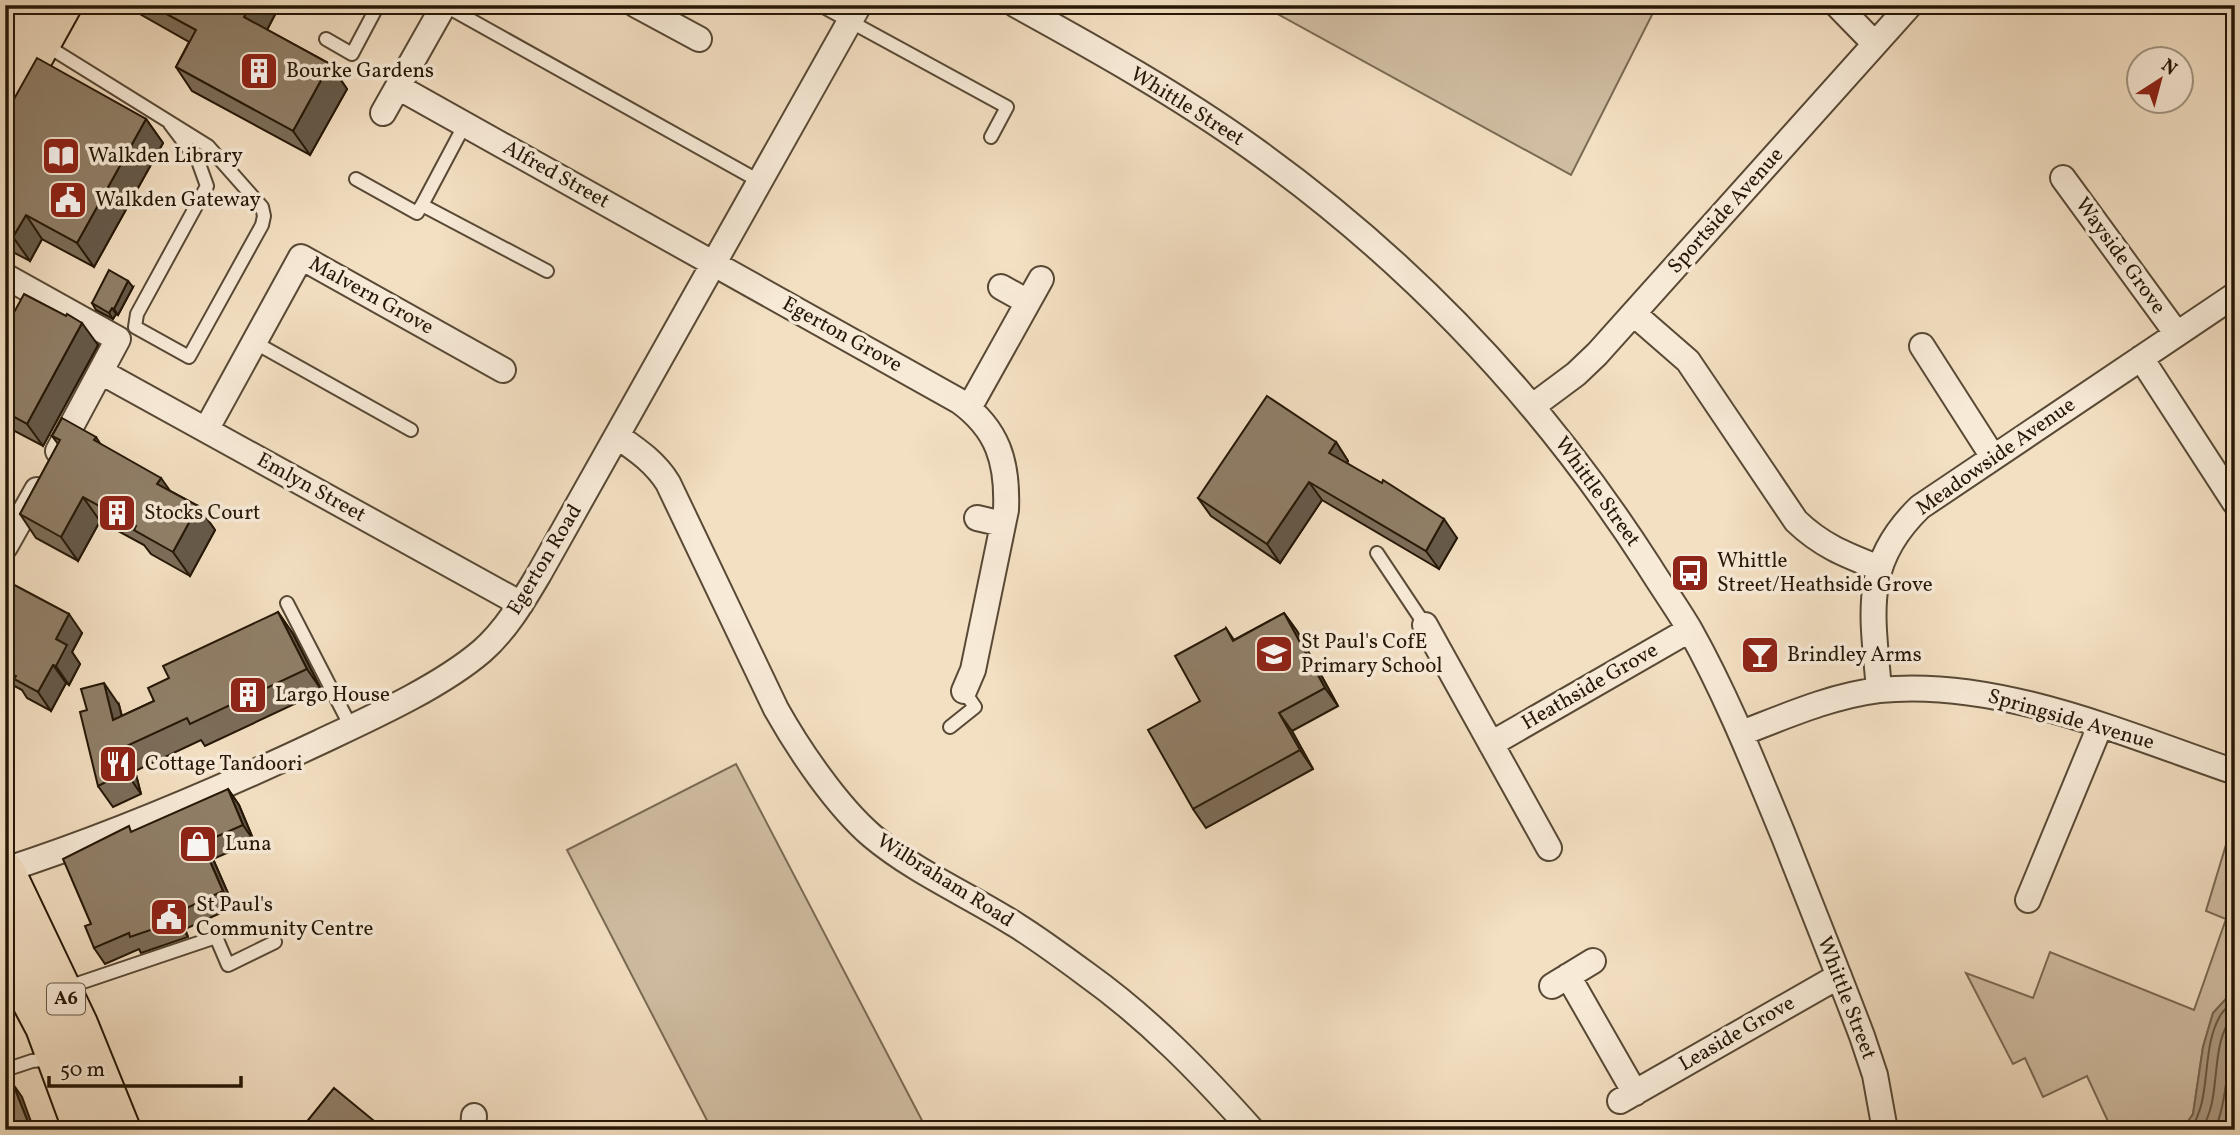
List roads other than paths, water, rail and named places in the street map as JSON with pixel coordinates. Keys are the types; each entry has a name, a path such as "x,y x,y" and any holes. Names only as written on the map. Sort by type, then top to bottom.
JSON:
{"main road":[{"path":"5,108 23,30 62,5"},
{"name":"A6","path":"5,870 62,989 121,1130"},
{"name":"A6","path":"5,951 45,1027 83,1130"}],"street":[{"path":"636,5 699,39"},
{"name":"Whittle Street","path":"1016,5 1070,34 1250,146 1377,247 1435,300 1489,355 1533,406 1611,506 1689,629 1742,733 1839,976 1875,1075 1885,1130"},
{"path":"1837,5 1875,44"},
{"name":"Sportside Avenue","path":"1533,406 1576,374 1634,314 1910,5"},
{"path":"383,113 439,7"},
{"name":"Egerton Road","path":"5,870 72,847 229,785 351,727 459,668 484,650 521,604 854,13"},
{"name":"Alfred Street","path":"398,87 713,263"},
{"name":"Wayside Grove","path":"2063,178 2177,334"},
{"name":"Malvern Grove","path":"206,430 301,257 503,370"},
{"name":"Egerton Grove","path":"713,263 969,408 984,421 993,435 1004,464 1007,486 1003,524 973,670 964,691"},
{"path":"969,408 1041,279"},
{"path":"5,547 101,372 126,333 7,281"},
{"path":"1000,287 1028,302"},
{"name":"Meadowside Avenue","path":"1879,690 1873,612 1879,568 1902,524 1920,507 2235,295"},
{"path":"1634,314 1688,361 1796,521 1811,536 1830,548 1879,568"},
{"path":"1922,346 1993,457"},
{"path":"2141,358 2235,503"},
{"name":"Emlyn Street","path":"101,372 521,604"},
{"name":"Wilbraham Road","path":"617,436 660,469 776,709 795,742 852,816 870,835 891,850 1017,926 1088,975 1145,1020 1199,1071 1252,1130"},
{"path":"977,518 1003,524"},
{"path":"1425,625 1549,848"},
{"name":"Heathside Grove","path":"1491,744 1689,629"},
{"name":"Springside Avenue","path":"1742,733 1814,705 1879,690 1967,691 2003,697 2100,726 2235,772"},
{"path":"2028,900 2100,726"},
{"name":"Leaside Grove","path":"1593,961 1560,981 1627,1097 1839,976"}],"lane":[{"path":"326,39 352,54 378,5"},
{"path":"820,5 854,13 1007,107 992,137"},
{"path":"439,7 760,181"},
{"path":"23,30 208,146 261,207 264,216 262,225 189,357 126,333 207,186 198,161 170,124"},
{"path":"356,179 417,214 465,124"},
{"path":"422,205 547,271"},
{"path":"254,342 411,430"},
{"path":"1377,553 1425,625"},
{"path":"287,604 351,727"},
{"path":"950,727 975,707 964,691"},
{"path":"62,989 215,937 228,965 275,942"},
{"path":"5,1070 32,1061 56,1059"}],"water":[{"path":"2235,989 2235,1130 2182,1130 2193,1114 2203,1047 2213,1013"}],"place":[{"name":"Bourke Gardens","path":"259,71"},
{"name":"Walkden Library","path":"61,156"},
{"name":"Walkden Gateway","path":"68,200"},
{"name":"Stocks Court","path":"117,513"},
{"name":"Whittle Street/Heathside Grove","path":"1690,573"},
{"name":"St Paul's CofE Primary School","path":"1274,654"},
{"name":"Brindley Arms","path":"1760,655"},
{"name":"Largo House","path":"248,695"},
{"name":"Cottage Tandoori","path":"118,764"},
{"name":"Luna","path":"198,844"},
{"name":"St Paul's Community Centre","path":"169,917"}]}
